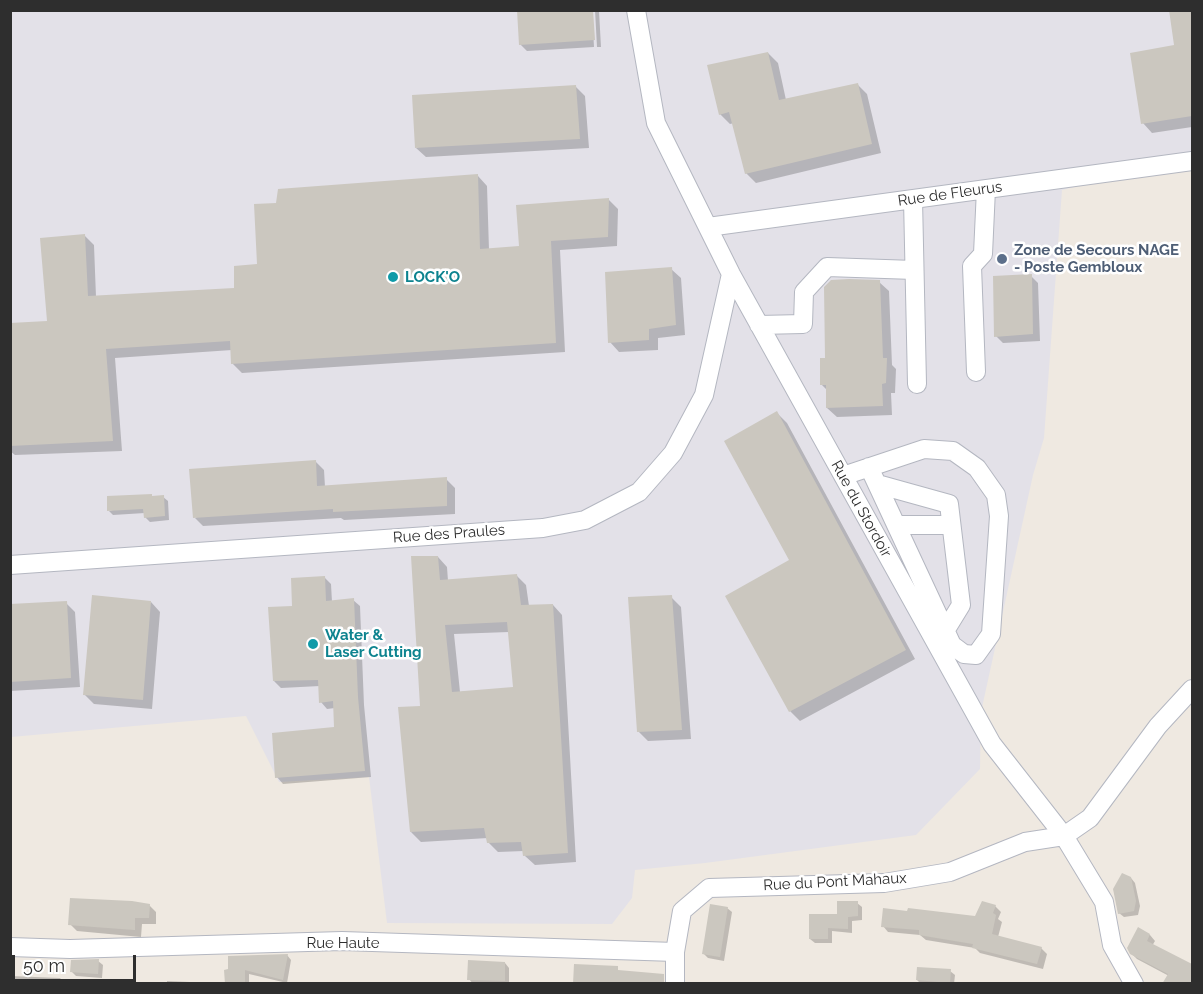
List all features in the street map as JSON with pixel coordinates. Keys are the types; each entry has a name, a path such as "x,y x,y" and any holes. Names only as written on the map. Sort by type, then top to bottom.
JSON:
{"street":[{"name":"Rue du Stordoir","path":"636,10 656,123 731,274 992,744 1064,836 1104,902 1112,945 1134,984"},
{"name":"Rue de Fleurus","path":"708,227 1192,161"},
{"path":"976,372 972,266 983,254 986,189"},
{"path":"913,199 917,384"},
{"path":"759,325 803,324 804,292 827,267 914,270"},
{"name":"Rue des Praules","path":"10,565 543,528 585,520 639,492 673,453 704,395 731,274"},
{"path":"843,476 869,467 924,448 953,451 977,468 996,495 999,516 991,634 976,656 964,654 952,645 869,467"},
{"path":"877,484 949,504 961,605 945,631"},
{"path":"896,525 951,525"},
{"path":"1064,836 1090,818 1158,726 1192,689"},
{"name":"Rue du Pont Mahaux","path":"675,984 675,952 682,911 709,888 884,883 950,872 1025,842 1064,836"},
{"name":"Rue Haute","path":"10,946 69,949 342,941 675,952"}],"shaded area":[{"path":"11,11 1192,11 1192,158 1062,190 1044,438 1033,475 981,712 980,769 916,835 635,870 632,898 612,924 387,923 369,777 279,782 246,716 11,737"}],"building":[{"path":"517,10 593,10 595,40 519,45"},
{"path":"1169,10 1192,10 1192,116 1141,124 1130,53 1174,45"},
{"path":"768,52 779,100 858,83 872,144 745,174 729,112 719,115 707,65"},
{"path":"576,85 580,139 415,148 412,95"},
{"path":"478,174 480,249 519,246 516,205 609,198 608,237 551,241 556,343 231,364 230,341 106,349 113,441 10,446 10,323 47,321 40,238 85,234 88,296 234,288 234,266 257,264 254,204 276,203 278,189"},
{"path":"672,267 676,325 649,329 649,340 608,343 605,272"},
{"path":"1032,274 1033,334 994,337 993,276"},
{"path":"831,280 880,280 883,358 887,358 886,383 882,384 883,406 826,408 826,385 820,385 820,358 825,358 824,287"},
{"path":"777,411 906,650 789,712 725,596 789,560 724,441"},
{"path":"316,460 317,486 447,477 447,506 333,512 333,509 193,518 189,469"},
{"path":"152,494 152,496 164,495 165,516 144,518 143,509 107,511 107,496"},
{"path":"411,556 438,556 440,580 517,574 521,605 553,604 568,853 523,856 521,842 487,843 484,828 410,832 398,707 420,706","holes":["507,622 513,687 452,692 445,625"]},
{"path":"325,576 326,601 354,598 358,697 365,771 275,778 272,733 334,727 333,701 319,703 318,680 273,681 268,607 292,606 291,578"},
{"path":"92,595 151,601 143,700 83,695"},
{"path":"672,595 682,730 637,732 628,597"},
{"path":"67,601 71,678 10,682 10,604"},
{"path":"1122,873 1131,877 1136,901 1134,911 1118,914 1113,889"},
{"path":"70,898 150,904 149,918 135,918 135,930 68,925"},
{"path":"837,901 858,901 858,916 848,917 848,929 828,928 828,939 809,939 809,914 837,914"},
{"path":"982,901 996,905 993,913 996,915 992,934 1042,947 1037,964 972,948 973,944 919,935 919,930 881,927 883,908 907,911 908,908 975,916"},
{"path":"710,904 728,907 720,957 702,954"},
{"path":"1138,927 1150,934 1147,941 1192,964 1192,984 1162,984 1168,974 1130,954 1127,948"},
{"path":"288,954 283,980 245,970 245,984 225,984 224,970 228,969 228,956"},
{"path":"99,959 98,974 70,972 71,960"},
{"path":"468,960 505,962 505,981 467,980"},
{"path":"574,964 618,966 618,970 664,974 664,984 573,984"},
{"path":"917,967 951,969 950,983 916,980"}],"place":[{"name":"Zone de Secours NAGE - Poste Gembloux","path":"1002,259"},
{"name":"LOCK'O","path":"393,277"},
{"name":"Water & Laser Cutting","path":"313,644"}]}
